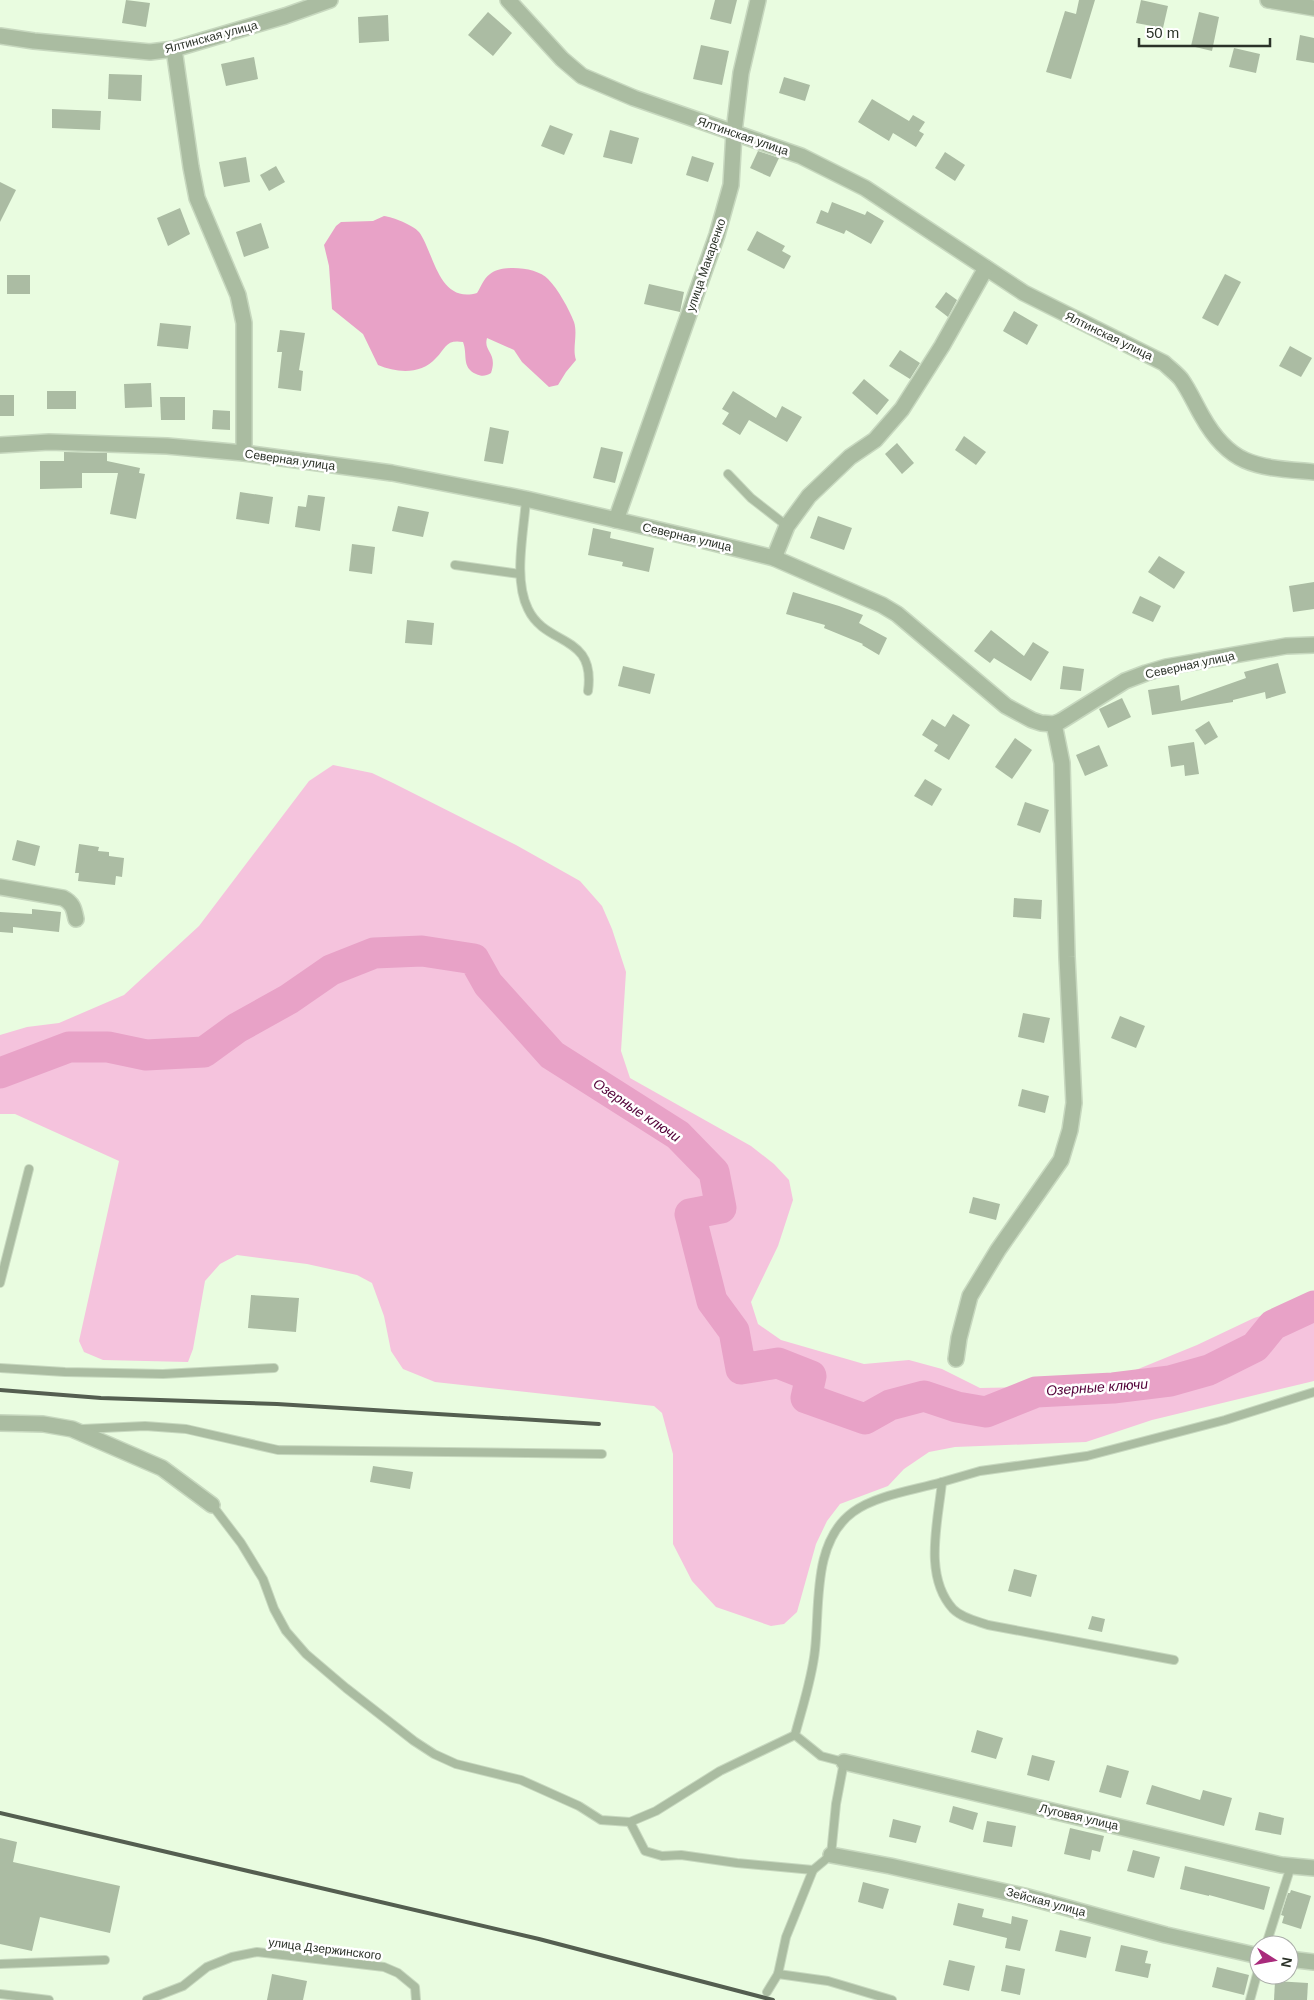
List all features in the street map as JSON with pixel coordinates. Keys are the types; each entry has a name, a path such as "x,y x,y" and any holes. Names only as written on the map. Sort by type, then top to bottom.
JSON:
{"street":[{"name":"Ялтинская улица","path":"0,36 150,52 174,49 285,16 330,0"},
{"name":"Ялтинская улица","path":"508,0 562,58 582,76 634,98 801,156 865,188 1024,293 1164,363 1180,378 1208,426 1221,444 1238,458 1257,465 1314,472"},
{"name":"улица Макаренко","path":"616,520 717,235 731,185 734,132 741,73 758,0"},
{"path":"1268,0 1314,8"},
{"path":"174,49 197,198 238,295 244,323 244,453"},
{"path":"774,558 786,526 809,496 850,457 875,440 902,409 942,346 986,268"},
{"name":"Северная улица","path":"0,445 49,442 167,446 244,453 392,473 526,499 774,558 882,605 896,614 1006,706 1032,720 1054,724 1126,681 1146,673 1166,667 1286,646 1314,646"},
{"path":"956,1359 959,1338 970,1296 998,1250 1061,1160 1070,1130 1074,1103 1067,956 1062,763 1054,724"},
{"path":"0,887 63,898 70,901 74,908 76,919"},
{"path":"0,1423 43,1424 72,1429 162,1468 212,1505"},
{"name":"Луговая улица","path":"844,1762 1281,1865 1314,1868"},
{"name":"Зейская улица","path":"831,1855 900,1868 1024,1896 1166,1935 1249,1954"},
{"path":"1299,1960 1314,1962"}],"lane":[{"path":"728,474 751,498 786,526"},
{"path":"526,499 520,574 525,602 537,624 576,647 586,660 590,675 588,691"},
{"path":"455,564 520,574"},
{"path":"0,1283 29,1169"},
{"path":"0,1368 65,1372 163,1374 274,1368"},
{"path":"795,1735 815,1652 821,1571 830,1539 851,1513 868,1503 980,1471 1087,1456 1225,1420 1314,1392"},
{"path":"72,1429 145,1426 186,1429 278,1450 602,1454"},
{"path":"942,1482 934,1550 937,1576 942,1592 954,1610 970,1619 988,1625 1174,1660"},
{"path":"212,1505 263,1578 274,1608 286,1631 306,1654 414,1741 434,1754 456,1764 521,1780 579,1806 601,1820 630,1822 656,1811 720,1771 795,1735"},
{"path":"767,1992 778,1974 786,1937 813,1870 831,1855 836,1804 844,1762 821,1756 795,1735"},
{"path":"630,1822 645,1850 662,1856 681,1855 736,1863 813,1870"},
{"path":"1269,1935 1291,1866"},
{"name":"улица Дзержинского","path":"148,2000 183,1986 207,1967 232,1957 257,1952 384,1967 398,1973 415,1987 416,2000"},
{"path":"0,1964 105,1960"},
{"path":"778,1974 828,1981 892,2000"},
{"path":"1250,2000 1254,1985"},
{"path":"0,1994 49,2000"}],"shaded area":[{"path":"384,216 403,222 419,232 439,274 445,284 454,291 464,294 477,293 488,276 495,271 503,269 519,268 528,270 543,275 548,279 563,299 575,327 576,360 558,385 549,387 522,362 514,350 487,338 486,343 492,356 493,366 491,373 486,375 480,376 468,368 463,342 457,341 447,345 430,364 416,370 393,370 378,365 363,334 332,309 329,266 324,245 336,226 341,222 373,221"},
{"path":"333,765 372,773 516,845 580,881 602,906 612,929 626,972 621,1051 630,1078 751,1146 774,1164 789,1180 793,1200 778,1246 751,1302 758,1324 781,1340 864,1364 909,1360 942,1369 980,1388 1028,1387 1121,1376 1197,1345 1254,1318 1314,1300 1314,1381 1152,1420 1086,1442 955,1447 929,1452 904,1469 888,1486 840,1504 827,1521 816,1544 797,1612 784,1624 771,1626 716,1607 692,1581 673,1544 673,1454 662,1413 654,1406 435,1382 403,1369 391,1351 384,1316 372,1283 357,1275 307,1264 237,1255 220,1264 205,1281 193,1349 188,1362 103,1360 84,1352 79,1341 119,1161 15,1114 0,1114 0,1035 27,1027 59,1023 124,995 199,926 309,781"}],"building":[{"path":"126,0 150,3 146,27 122,23"},
{"path":"715,0 737,0 731,24 710,19"},
{"path":"1079,0 1095,0 1071,79 1046,72 1065,11 1076,14"},
{"path":"1141,0 1168,6 1163,28 1136,23"},
{"path":"488,12 512,33 493,56 468,35"},
{"path":"1199,12 1219,17 1212,51 1191,46"},
{"path":"388,15 389,41 359,43 358,17"},
{"path":"1300,35 1314,38 1314,63 1296,60"},
{"path":"701,45 729,51 722,85 693,79"},
{"path":"1234,48 1260,54 1256,73 1229,67"},
{"path":"254,57 258,79 226,86 221,64"},
{"path":"109,74 142,75 141,101 108,99"},
{"path":"784,77 810,85 805,101 779,93"},
{"path":"872,99 909,121 913,115 925,122 919,131 924,134 916,147 893,133 889,141 858,122"},
{"path":"52,109 101,111 100,130 52,128"},
{"path":"550,125 573,134 564,155 541,146"},
{"path":"610,130 639,138 632,164 603,157"},
{"path":"758,151 779,158 770,177 750,168"},
{"path":"945,152 965,165 955,181 935,168"},
{"path":"692,156 714,163 708,182 686,175"},
{"path":"246,157 250,182 224,187 219,162"},
{"path":"276,166 285,182 269,191 260,175"},
{"path":"0,182 16,190 0,222"},
{"path":"832,202 865,215 867,211 884,221 871,244 846,230 844,234 816,223 821,210 828,213"},
{"path":"180,208 190,234 168,246 157,218"},
{"path":"261,223 269,248 244,257 236,232"},
{"path":"757,231 785,246 782,251 791,256 784,269 747,250"},
{"path":"1225,274 1241,282 1218,326 1202,318"},
{"path":"7,275 30,275 30,294 7,294"},
{"path":"649,284 684,292 680,312 644,304"},
{"path":"946,292 957,300 948,317 935,307"},
{"path":"1014,311 1038,325 1027,345 1003,331"},
{"path":"160,323 191,326 188,349 157,346"},
{"path":"280,330 305,333 299,370 303,371 301,391 278,388 282,352 277,352"},
{"path":"1290,346 1312,358 1301,377 1279,366"},
{"path":"900,350 920,363 910,379 889,366"},
{"path":"864,379 889,400 877,415 852,393"},
{"path":"151,383 152,407 125,408 124,384"},
{"path":"47,391 76,391 76,409 47,409"},
{"path":"733,391 776,418 782,406 802,417 787,442 749,420 740,435 722,424 729,413 722,409"},
{"path":"0,395 14,395 14,416 0,416"},
{"path":"160,397 185,397 185,420 161,420"},
{"path":"213,410 230,411 230,430 212,429"},
{"path":"490,427 509,431 503,464 484,461"},
{"path":"964,436 986,452 976,465 955,450"},
{"path":"897,443 914,463 902,474 885,454"},
{"path":"601,447 623,452 615,483 593,478"},
{"path":"64,452 107,453 107,461 140,468 139,473 145,474 136,519 110,514 118,473 82,473 82,488 40,489 40,461 64,461"},
{"path":"240,492 273,497 269,524 236,519"},
{"path":"308,495 325,497 320,531 295,527 298,506 306,507"},
{"path":"398,506 429,512 423,537 392,531"},
{"path":"818,516 852,528 844,550 810,538"},
{"path":"593,528 611,532 610,538 654,548 649,572 622,566 623,562 588,555"},
{"path":"352,544 375,547 372,574 349,571"},
{"path":"1159,556 1185,572 1174,589 1148,572"},
{"path":"1314,582 1314,609 1293,612 1289,586"},
{"path":"793,592 863,615 859,623 887,638 879,655 863,644 824,628 825,625 786,614"},
{"path":"1140,596 1161,606 1153,622 1132,613"},
{"path":"407,620 434,623 432,645 405,643"},
{"path":"991,630 1024,656 1033,642 1049,652 1031,681 994,658 990,663 974,651"},
{"path":"1278,663 1286,693 1266,699 1265,692 1233,700 1233,702 1152,715 1148,690 1179,685 1181,701 1246,678 1244,672"},
{"path":"623,666 655,674 650,694 618,686"},
{"path":"1063,666 1084,669 1081,691 1060,689"},
{"path":"1122,698 1131,717 1108,728 1099,709"},
{"path":"953,714 970,725 949,760 934,751 938,745 922,735 932,719 945,727"},
{"path":"1209,721 1218,737 1205,745 1195,730"},
{"path":"1015,738 1032,750 1012,779 995,767"},
{"path":"1194,742 1199,774 1185,776 1184,765 1171,767 1168,746"},
{"path":"1099,745 1108,766 1085,776 1076,755"},
{"path":"925,779 942,789 932,806 914,796"},
{"path":"1025,802 1049,810 1040,833 1017,825"},
{"path":"17,840 40,846 35,866 12,860"},
{"path":"79,844 99,847 98,851 109,852 109,856 124,858 122,877 116,876 115,885 78,881 79,873 75,873"},
{"path":"1014,898 1042,900 1041,919 1013,917"},
{"path":"32,909 61,912 59,932 13,927 13,933 0,932 0,912 32,914"},
{"path":"1023,1013 1050,1018 1044,1043 1018,1037"},
{"path":"1120,1016 1145,1026 1136,1048 1111,1038"},
{"path":"1022,1089 1049,1096 1045,1113 1018,1106"},
{"path":"973,1197 1000,1204 996,1220 969,1213"},
{"path":"251,1295 299,1298 296,1332 248,1328"},
{"path":"373,1466 413,1472 410,1489 370,1482"},
{"path":"1014,1569 1037,1575 1031,1597 1008,1591"},
{"path":"1092,1616 1105,1619 1102,1632 1088,1629"},
{"path":"977,1730 1003,1738 996,1759 971,1752"},
{"path":"1032,1755 1055,1761 1049,1781 1027,1775"},
{"path":"1107,1765 1129,1771 1121,1798 1099,1792"},
{"path":"1152,1785 1200,1800 1203,1790 1232,1798 1224,1826 1146,1804"},
{"path":"953,1806 978,1813 973,1830 949,1822"},
{"path":"1259,1812 1284,1818 1281,1835 1255,1830"},
{"path":"893,1819 921,1826 916,1843 889,1837"},
{"path":"987,1821 1016,1826 1012,1847 983,1842"},
{"path":"1070,1828 1104,1836 1100,1852 1092,1850 1090,1860 1064,1854"},
{"path":"0,1838 17,1842 13,1862 120,1886 110,1933 40,1917 32,1951 0,1944"},
{"path":"1133,1850 1160,1857 1154,1878 1127,1871"},
{"path":"1185,1866 1270,1887 1264,1910 1180,1889"},
{"path":"863,1882 889,1889 883,1909 858,1902"},
{"path":"1291,1890 1311,1896 1301,1929 1282,1923 1284,1916 1281,1915 1288,1893"},
{"path":"958,1903 984,1909 982,1917 1011,1924 1012,1916 1028,1920 1020,1951 1005,1948 1007,1938 953,1925"},
{"path":"1060,1930 1091,1937 1086,1958 1055,1951"},
{"path":"1121,1945 1148,1951 1145,1963 1151,1964 1148,1978 1115,1971"},
{"path":"949,1960 975,1966 969,1991 943,1985"},
{"path":"1006,1965 1025,1969 1020,1995 1001,1991"},
{"path":"1217,1967 1249,1975 1244,1995 1212,1987"},
{"path":"272,1974 307,1981 303,2000 267,2000"},
{"path":"1308,1983 1307,2000 1274,2000 1275,1985"}],"waterway":[{"name":"Озерные ключи","path":"0,1073 69,1047 108,1047 146,1055 204,1052 237,1028 289,999 331,970 374,953 422,951 474,959 488,984 552,1055 678,1135 714,1172 721,1208 690,1214 712,1301 734,1331 741,1369 778,1363 811,1376 806,1398 865,1419 890,1405 924,1396 957,1407 986,1412 1036,1392 1113,1388 1170,1381 1209,1370 1255,1347 1273,1325 1314,1306"}],"railway":[{"path":"0,1390 101,1398 277,1404 599,1424"},
{"path":"0,1813 539,1939 773,2000"}]}
